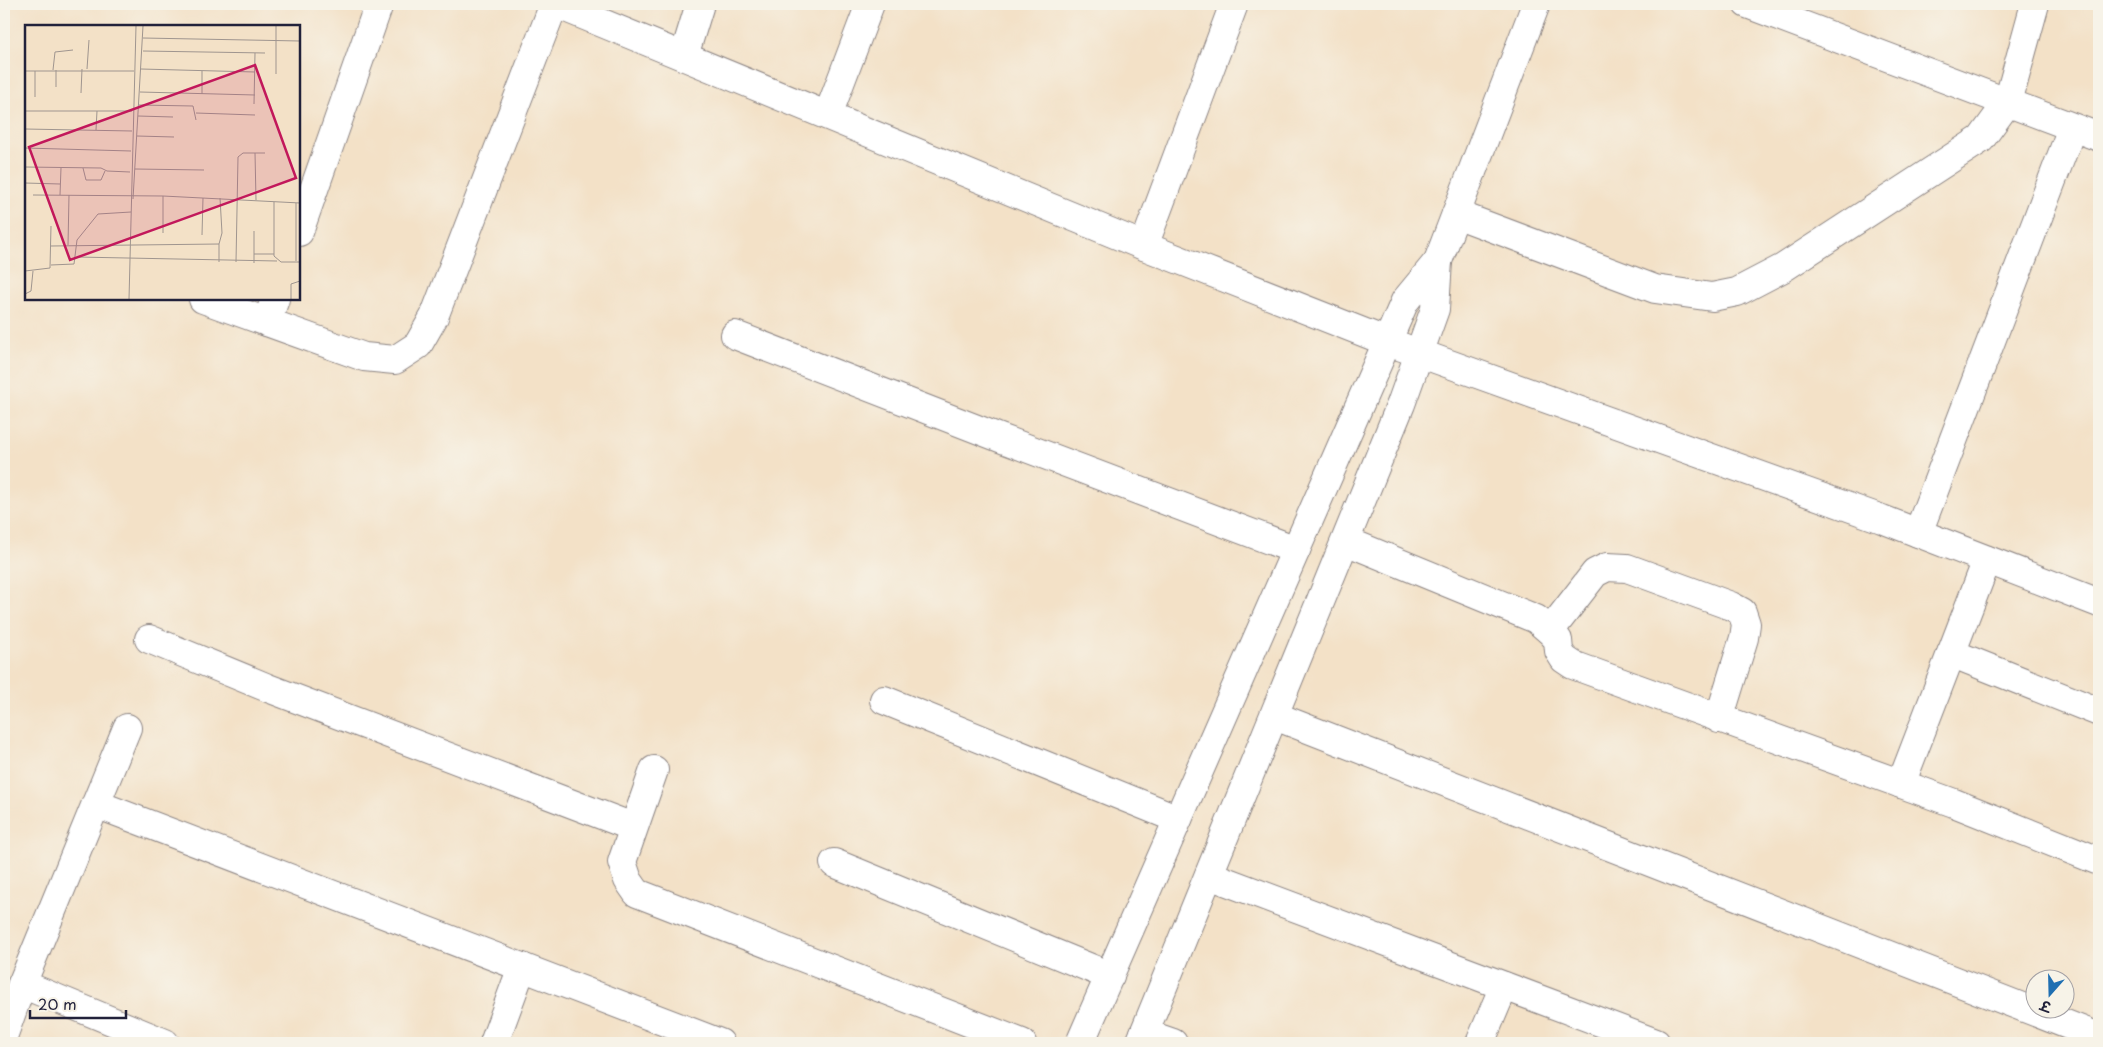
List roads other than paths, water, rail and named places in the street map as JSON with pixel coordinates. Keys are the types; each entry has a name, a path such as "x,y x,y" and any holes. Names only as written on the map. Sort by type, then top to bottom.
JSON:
{"street":[{"path":"300,229 379,4"},
{"path":"209,300 271,310 364,357 395,360 418,345 434,316 555,4 1144,246 1388,342 1918,533 2099,603"},
{"path":"684,56 700,4"},
{"path":"828,115 870,4"},
{"path":"1144,246 1234,4"},
{"path":"1173,1043 1142,1038 1401,404 1435,309 1438,261 1536,4"},
{"path":"1747,4 2099,137"},
{"path":"1456,214 1655,289 1712,297 1737,292 1783,268 1981,139 2008,102 2035,4"},
{"path":"1918,533 2072,128"},
{"path":"1080,1043 1406,301 1438,261"},
{"path":"735,335 1296,550"},
{"path":"1346,541 1536,619 1558,640 1559,651 1564,659 1573,665 1901,784 2099,861"},
{"path":"1901,784 1987,560"},
{"path":"1550,631 1596,573 1607,567 1627,568 1731,606 1742,612 1746,624 1744,638 1719,719"},
{"path":"149,639 268,688 633,827"},
{"path":"1951,654 2099,712"},
{"path":"884,700 1178,819"},
{"path":"1275,716 2099,1037"},
{"path":"4,1034 22,984 127,728"},
{"path":"654,770 622,862 628,880 637,893 1022,1043"},
{"path":"96,804 720,1043"},
{"path":"834,863 1110,976"},
{"path":"1209,875 1656,1043"},
{"path":"494,1043 522,967"},
{"path":"22,984 166,1043"},
{"path":"1480,1043 1504,986"}]}
